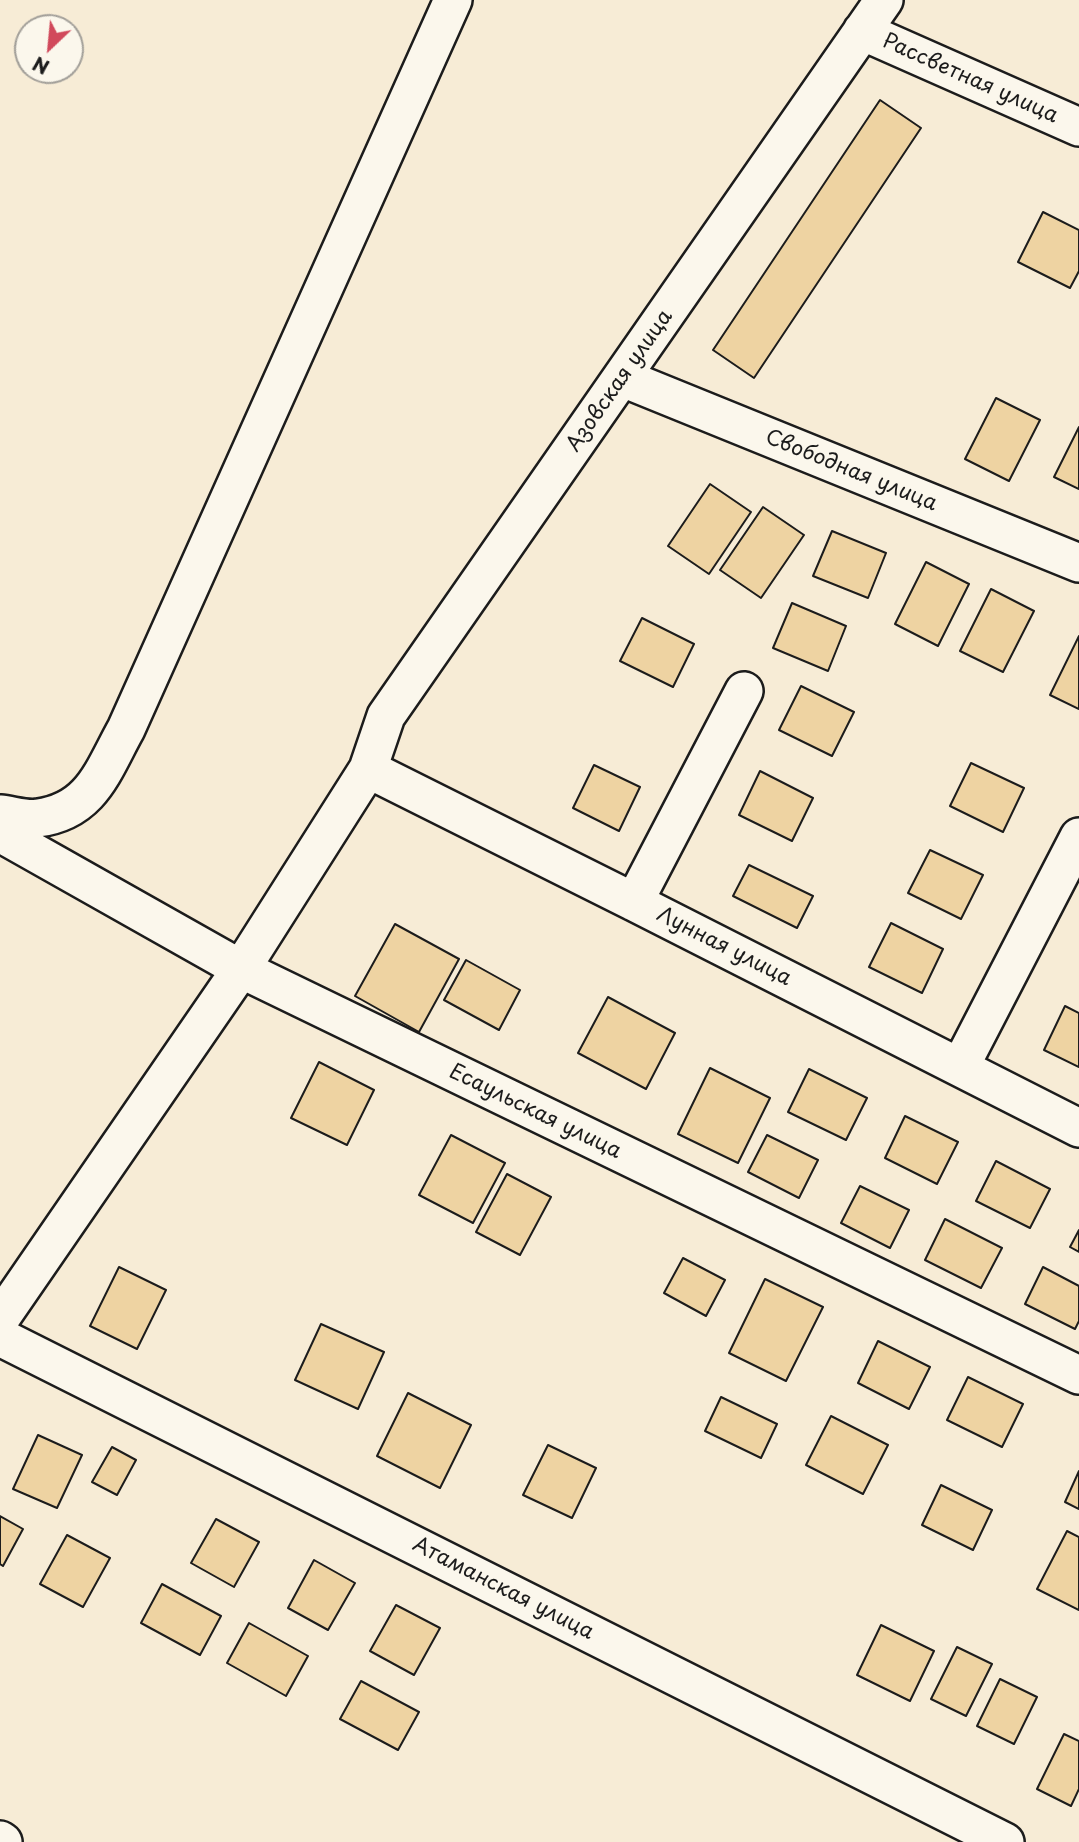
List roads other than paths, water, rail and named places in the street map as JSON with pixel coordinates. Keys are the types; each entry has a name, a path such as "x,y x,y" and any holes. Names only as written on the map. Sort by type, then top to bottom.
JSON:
{"street":[{"path":"0,814 36,819 57,814 87,796 98,781 132,716 453,0"},
{"name":"Азовская улица","path":"0,1319 241,970 368,769 386,716 884,0"},
{"name":"Рассветная улица","path":"862,31 1079,127"},
{"name":"Свободная улица","path":"623,378 1079,563"},
{"path":"634,902 744,691"},
{"name":"Лунная улица","path":"368,769 1079,1128"},
{"name":"Есаульская улица","path":"0,832 241,970 1079,1375"},
{"path":"960,1067 1079,837"},
{"name":"Атаманская улица","path":"0,1337 1005,1842"}]}
